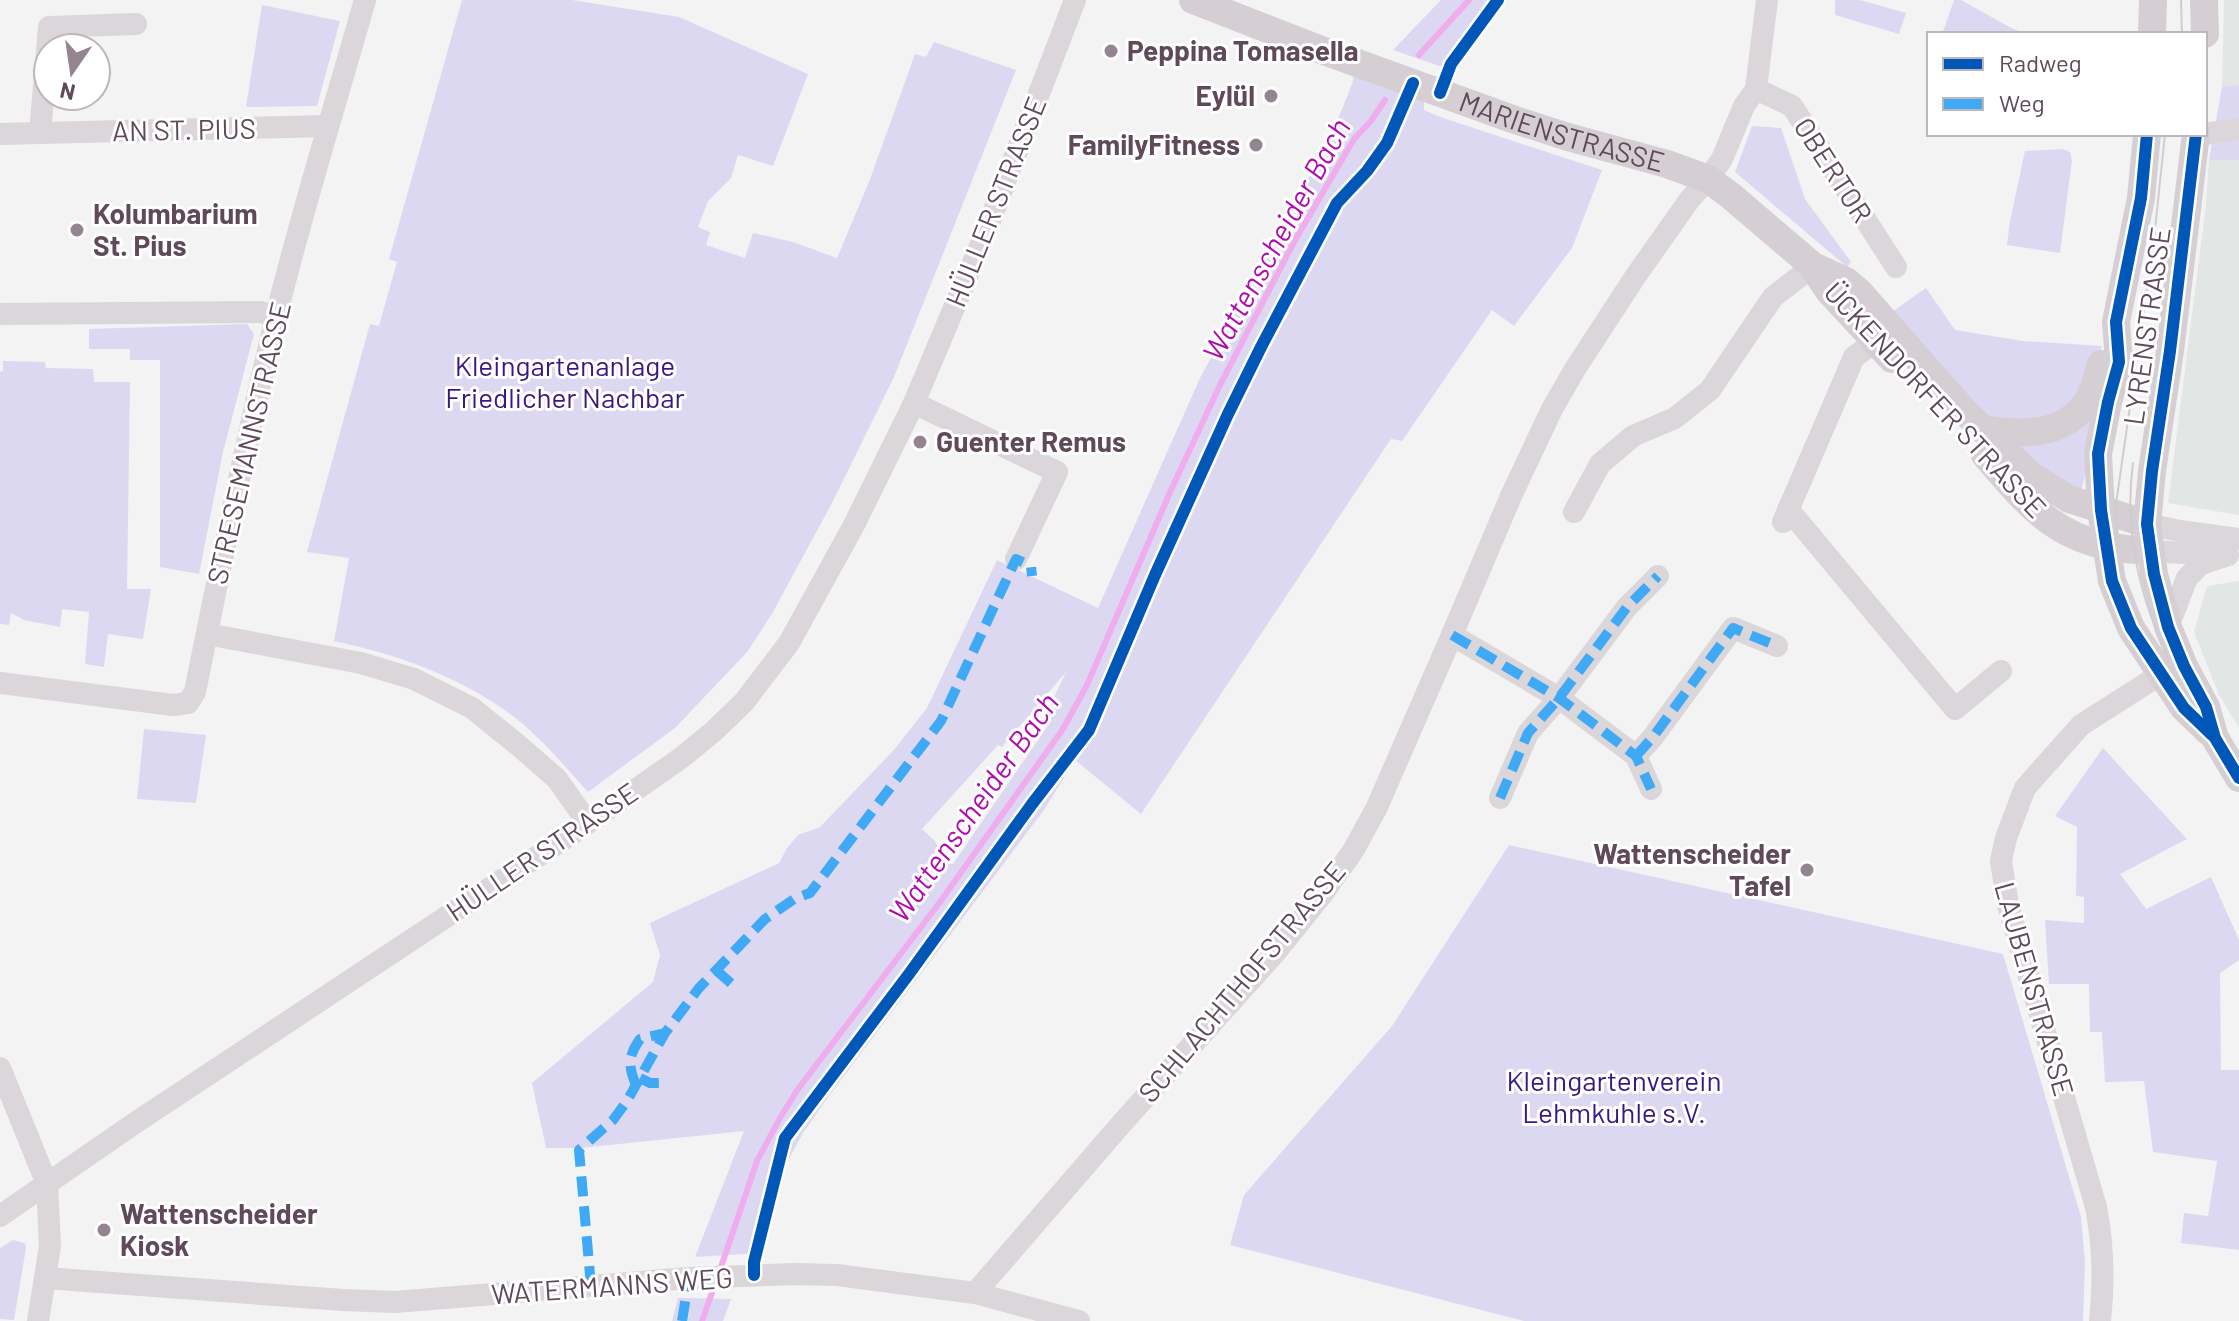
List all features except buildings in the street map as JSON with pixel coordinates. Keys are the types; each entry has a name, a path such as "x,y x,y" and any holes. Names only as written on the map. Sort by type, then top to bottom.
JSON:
{"main road":[{"name":"MARIENSTRASSE","path":"1193,0 1515,120 1708,179"},
{"path":"2152,32 2153,0"},
{"path":"2204,0 2205,32"},
{"name":"LYRENSTRASSE","path":"2101,510 2098,454 2119,362 2116,322 2141,198 2147,136"},
{"name":"LYRENSTRASSE","path":"2149,537 2152,471 2199,136"},
{"name":"ÜCKENDORFER STRASSE","path":"1708,179 1813,266 1846,281 1860,293 1882,334 1946,418 1976,445 2037,513 2057,528 2106,546 2149,537"},
{"name":"ÜCKENDORFER STRASSE","path":"1985,429 2013,434 2036,433 2056,428 2080,411 2091,396 2116,322"},
{"name":"ÜCKENDORFER STRASSE","path":"1882,334 2030,475 2069,499 2101,510 2149,537"},
{"path":"2101,510 2112,581 2131,628 2184,708 2215,738"},
{"path":"2149,537 2168,627 2206,707 2215,738 2239,778"}],"street":[{"name":"STRESEMANNSTRASSE","path":"0,683 173,705 188,703 195,692 276,316 365,0"},
{"name":"HÜLLER STRASSE","path":"0,1216 588,823 681,758 744,702 789,643 854,525 914,403 989,223 1075,0"},
{"path":"1708,179 1722,159 1744,106 1756,89 1767,0"},
{"path":"40,133 49,27 136,24"},
{"name":"OBERTOR","path":"1756,89 1792,106 1896,267"},
{"name":"AN ST. PIUS","path":"0,134 328,126"},
{"path":"2207,133 2239,129"},
{"name":"SCHLACHTHOFSTRASSE","path":"975,1293 1274,954 1353,851 1377,807 1511,496 1552,409 1635,277 1690,199 1708,179"},
{"path":"1574,512 1600,464 1633,436 1675,418 1710,390 1773,297 1813,266"},
{"path":"0,314 260,312 276,316"},
{"path":"1882,334 1854,357 1785,516 1955,709 2001,671"},
{"path":"914,403 1057,472 1016,559"},
{"path":"2149,537 2180,531 2235,550"},
{"path":"2168,627 2187,578 2201,564 2235,550"},
{"path":"1500,798 1528,733 1559,698 1627,607 1658,576"},
{"path":"1636,756 1733,628 1777,646"},
{"path":"207,634 361,663 414,679 472,708 518,745 557,779 588,823"},
{"path":"1452,635 1559,698 1636,756 1651,789"},
{"name":"LAUBENSTRASSE","path":"2100,1321 2100,1226 2008,905 2001,861 2008,830 2025,788 2053,755 2081,725 2161,674"},
{"path":"0,1068 47,1184 50,1246 38,1321"},
{"name":"WATERMANNS WEG","path":"45,1278 395,1302 689,1278 794,1274 856,1276 975,1293 1079,1321"}],"shaded area":[{"path":"2224,0 2239,0 2239,85 2222,87"},
{"path":"2209,160 2239,160 2239,515 2168,503"},
{"path":"2239,581 2239,728 2219,695 2194,632 2207,586"}],"green space":[{"name":"Kleingartenanlage Friedlicher Nachbar","path":"462,0 572,0 679,17 808,74 773,166 738,155 731,178 708,201 698,227 710,232 706,245 745,258 753,233 793,242 837,258 869,182 915,54 926,57 934,42 1016,70 894,377 832,503 773,612 748,651 675,728 588,792 524,725 481,695 410,662 334,641 349,558 307,552 370,324 379,326 397,262 389,259"},
{"path":"1441,0 1507,0 1445,68 1393,50"},
{"path":"1835,0 1860,0 1906,13 1899,34 1835,15"},
{"path":"1954,0 1961,0 2023,32 1943,32"},
{"path":"262,5 340,21 317,106 246,107"},
{"path":"1356,66 1424,92 1424,110 1602,170 1572,248 1514,326 1492,310 1402,441 1391,439 1141,814 1075,760 1044,810 803,1133 784,1168 761,1253 695,1257 744,1131 581,1148 546,1148 532,1083 653,982 660,955 650,923 779,863 798,835 820,827 893,751 927,708 997,560 1098,608 1200,378 1331,137","holes":["1066,672 1042,722 1047,727 953,864 943,863 935,841 922,829 998,745 1002,747"]},
{"path":"2239,85 2239,160 2209,160 2222,87"},
{"path":"1752,126 1781,128 1805,199 1851,262 1847,267 1735,172"},
{"path":"2063,149 2070,152 2072,160 2060,253 2007,245 2025,151"},
{"path":"1926,288 1955,330 2023,341 2102,346 2094,371 2094,414 2080,496 2039,475 1889,314"},
{"path":"247,324 254,334 223,452 199,574 160,567 160,360 130,360 130,349 89,349 89,329"},
{"path":"3,361 45,362 46,368 93,369 94,382 130,382 127,589 151,589 143,639 108,634 104,667 85,664 89,612 62,609 60,627 24,620 11,613 9,625 0,624 0,372 3,371"},
{"path":"144,729 206,735 196,803 137,799"},
{"path":"2103,748 2187,839 2120,874 2146,909 2211,877 2239,940 2239,960 2220,973 2221,1070 2239,1070 2239,1250 2181,1243 2184,1213 2208,1216 2217,1161 2153,1152 2144,1081 2105,1082 2102,1032 2090,1032 2089,984 2049,984 2045,920 2084,923 2084,897 2076,896 2077,827 2055,816"},
{"name":"Kleingartenverein Lehmkuhle s.V.","path":"1509,845 2003,954 2081,1217 2085,1262 2083,1321 1524,1321 1230,1245 1244,1195 1392,1026"},
{"path":"13,1240 25,1243 26,1248 14,1320 0,1319 0,1248"},
{"path":"678,1298 731,1299 723,1321 672,1321"}],"waterway":[{"name":"Wattenscheider Bach","path":"1419,55 1469,0"},
{"name":"Wattenscheider Bach","path":"719,1273 757,1161 798,1089 940,902 1063,729 1087,685 1221,383 1294,242 1354,139 1385,100"},
{"name":"Wattenscheider Bach","path":"702,1321 715,1284"}],"tram line":[{"path":"2181,0 2182,32"},
{"path":"2165,136 2154,239 2116,504 2118,560 2129,602 2149,644 2239,785"},
{"path":"2133,463 2131,513 2136,562 2149,610 2168,657"}],"marked path":[{"path":"591,1286 579,1150 613,1120 665,1033 699,988 765,919 794,899 810,893 941,721 1016,559 1031,566 1032,576"},
{"path":"1500,798 1528,733 1559,698 1627,607 1658,576"},
{"path":"1636,756 1733,628 1777,646"},
{"path":"1452,635 1559,698 1636,756 1651,789"},
{"path":"716,970 733,985"},
{"path":"636,1085 630,1061 636,1045 640,1039 665,1033"},
{"path":"640,1078 650,1083 661,1083"},
{"path":"682,1321 689,1278"}],"cycle path":[{"path":"1440,93 1451,64 1498,0"},
{"path":"754,1275 754,1262 785,1138 1089,730 1155,575 1261,347 1337,203 1367,171 1387,143 1413,83"},
{"path":"2147,136 2141,198 2116,322 2119,362 2098,454 2101,510 2112,581 2131,628 2184,708 2212,735"},
{"path":"2196,136 2147,524 2154,574 2168,627 2206,707 2215,738 2239,778"}],"place":[{"name":"Peppina Tomasella","path":"1111,51"},
{"name":"Eylül","path":"1271,96"},
{"name":"FamilyFitness","path":"1256,145"},
{"name":"Kolumbarium St. Pius","path":"77,230"},
{"name":"Guenter Remus","path":"920,442"},
{"name":"Wattenscheider Tafel","path":"1807,870"},
{"name":"Wattenscheider Kiosk","path":"104,1230"}]}
